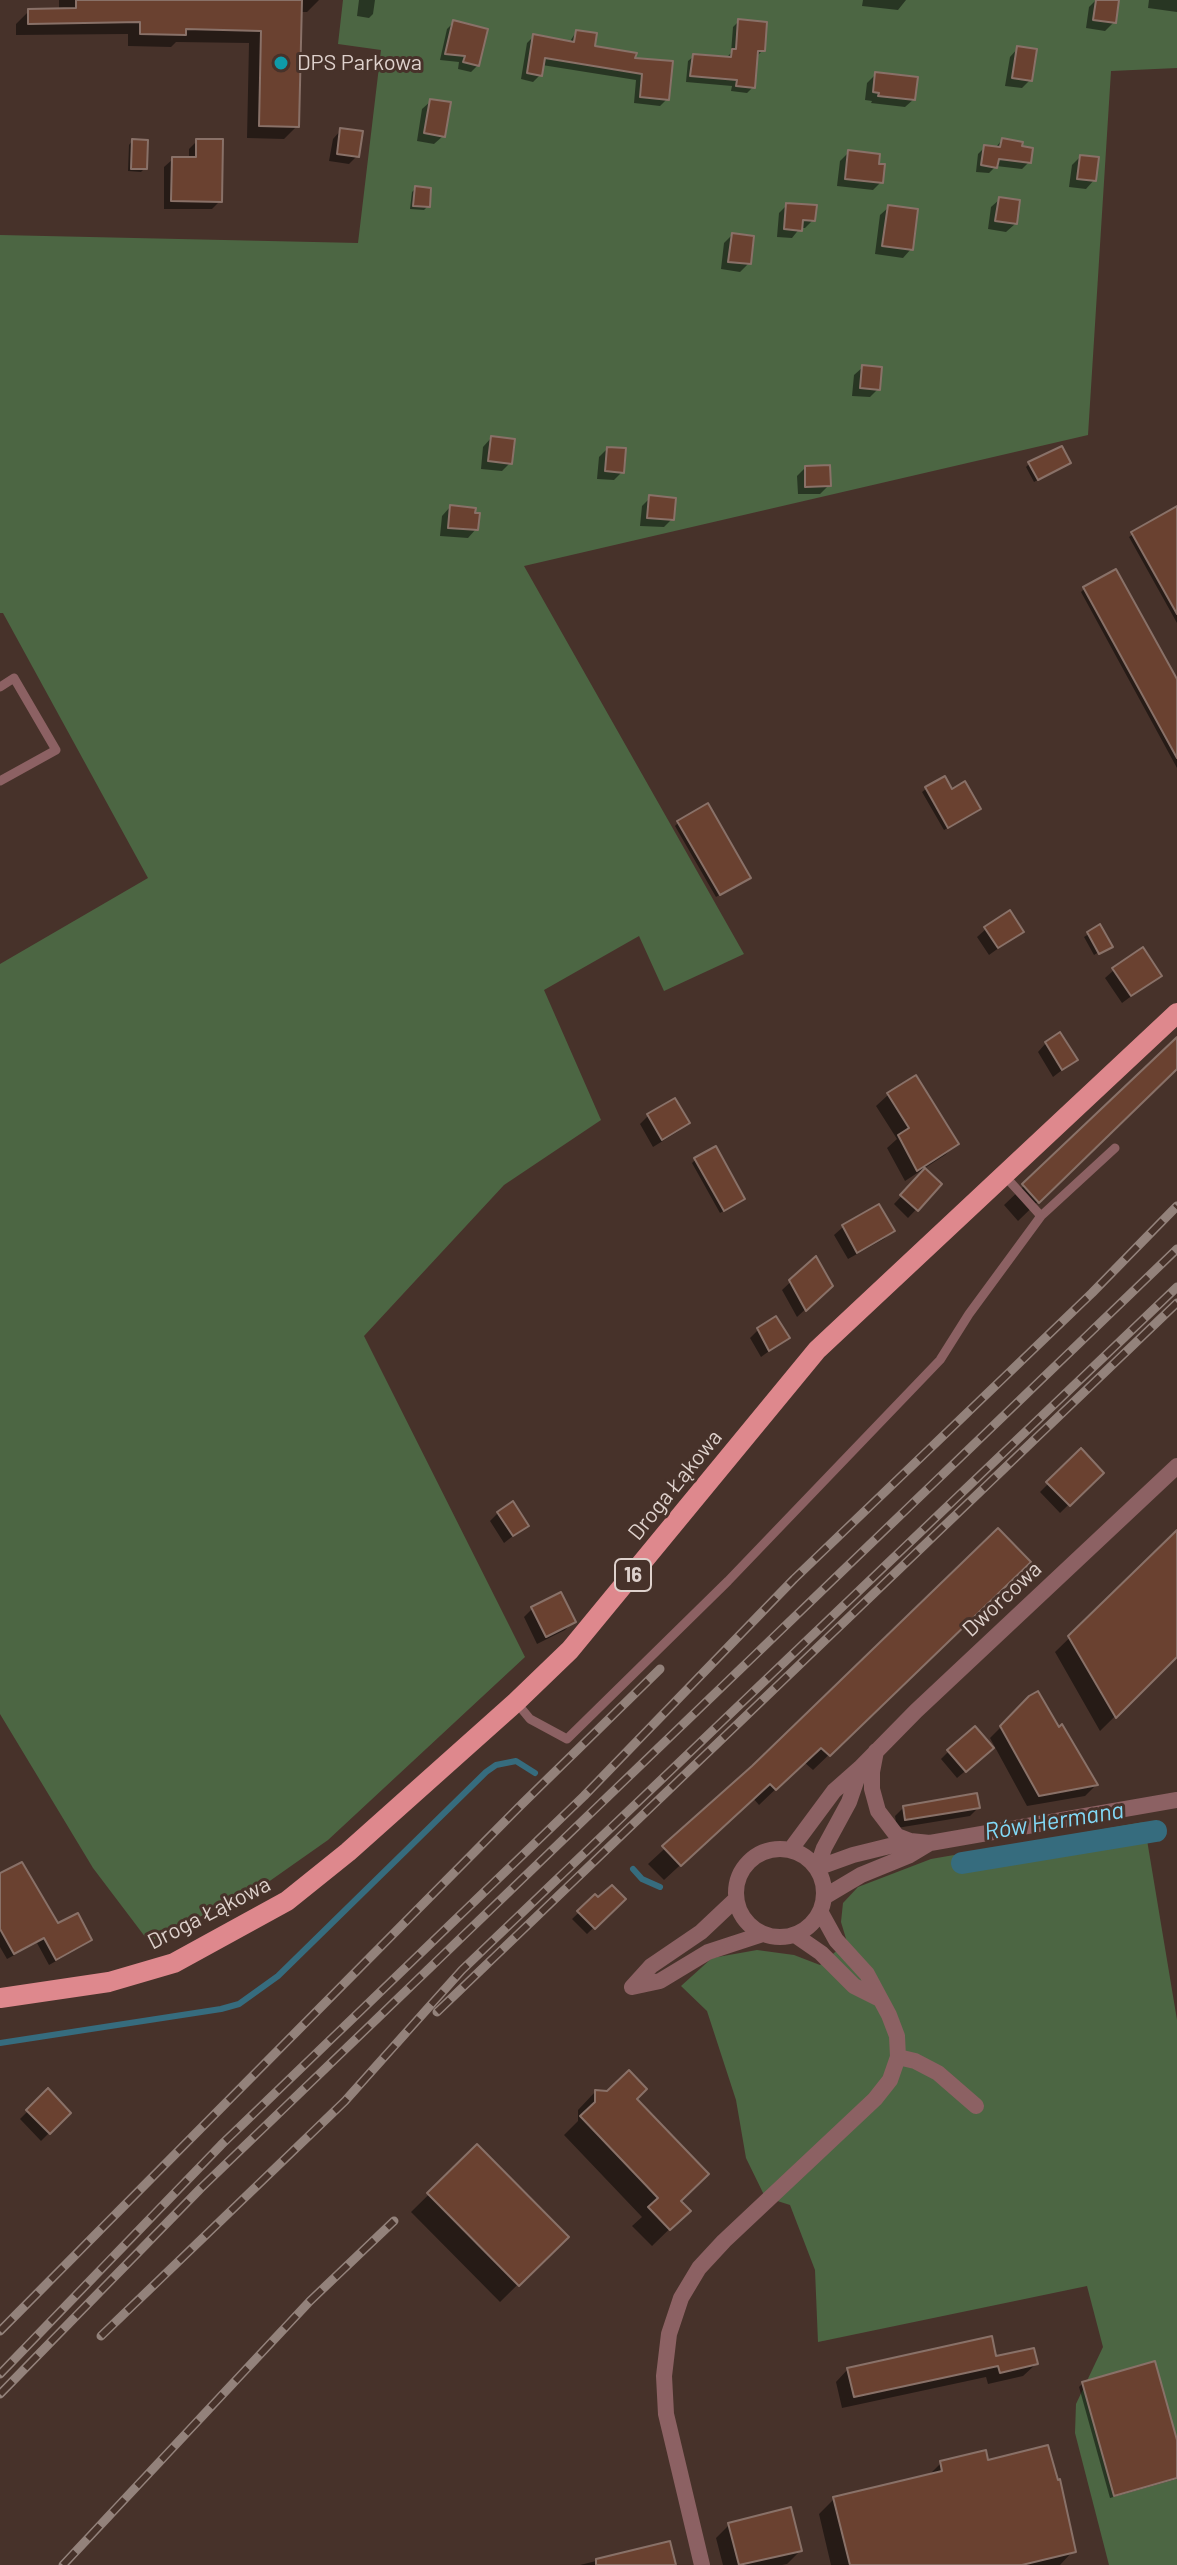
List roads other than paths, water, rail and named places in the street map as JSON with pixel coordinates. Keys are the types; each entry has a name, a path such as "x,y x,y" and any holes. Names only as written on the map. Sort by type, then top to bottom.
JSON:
{"main road":[{"name":"Droga Łąkowa","path":"0,1998 109,1982 174,1963 287,1901 336,1862 570,1650 817,1350 1177,1013"}],"street":[{"name":"Dworcowa","path":"791,1849 834,1791 1177,1466"},
{"path":"876,1750 872,1789 878,1811 897,1836 910,1841 930,1843 1177,1800"},
{"name":"Dworcowa","path":"817,1868 824,1848 849,1802 860,1768"},
{"path":"817,1868 853,1855 910,1841"},
{"path":"736,1899 701,1932 651,1966 632,1987 660,1981 708,1952 763,1934 781,1937 795,1935 807,1928 822,1904 861,1875 910,1855 930,1843"},
{"path":"702,2565 666,2414 664,2376 667,2348 681,2298 699,2268 724,2241 875,2099 890,2080 898,2057 897,2036 889,2015 867,1974 836,1940 822,1904 822,1876 803,1854 791,1849 773,1848 759,1853 747,1862 739,1875 736,1899 744,1919 763,1934"},
{"path":"795,1935 821,1953 854,1986 878,1998"},
{"path":"898,2057 915,2061 938,2073 976,2106"}],"lane":[{"path":"0,687 14,678 56,750 0,781"},
{"path":"516,1702 530,1719 567,1739 728,1581 940,1360 969,1314 1041,1216 1115,1148"},
{"path":"1004,1175 1041,1216"}],"waterway":[{"path":"0,2043 239,2004 278,1976 486,1772 496,1765 516,1761 535,1773"},
{"name":"Rów Hermana","path":"962,1863 1156,1831"},
{"path":"633,1869 642,1879 660,1887"}],"railway":[{"path":"0,2374 221,2145 584,1796 794,1579 1092,1293 1177,1206"},
{"path":"0,2394 201,2188 1177,1249"},
{"path":"101,2336 345,2101 462,1970 1177,1287"},
{"path":"437,2012 1177,1303"},
{"path":"0,2331 522,1804 660,1669"},
{"path":"63,2565 310,2301 394,2221"}],"place":[{"name":"DPS Parkowa","path":"281,63"}]}
